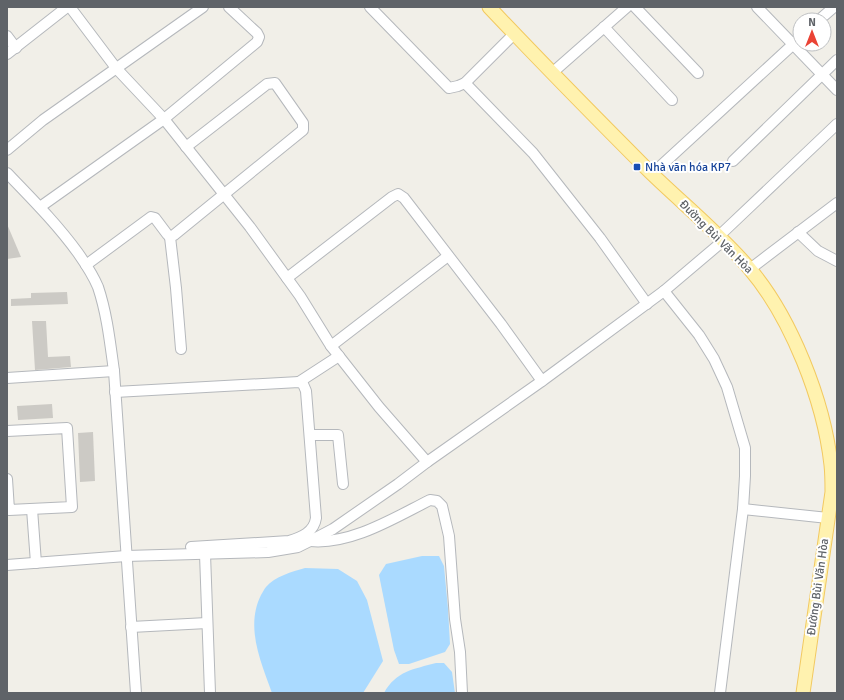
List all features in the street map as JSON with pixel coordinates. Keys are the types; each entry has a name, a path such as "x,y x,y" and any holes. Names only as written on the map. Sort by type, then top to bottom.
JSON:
{"main road":[{"name":"Đường Bùi Văn Hòa","path":"489,7 652,174 721,239 750,269 766,290 788,327 821,415 831,465 832,492 802,693"}],"street":[{"path":"7,54 68,7 116,68 164,119 224,194 300,296 331,346 379,407 428,462"},
{"path":"7,150 43,120 203,7"},
{"path":"40,207 164,119 257,42 259,37 257,33 229,7"},
{"path":"370,7 449,88 465,83 514,34"},
{"path":"635,7 698,73"},
{"path":"758,7 792,37"},
{"path":"552,73 604,27 619,9"},
{"path":"604,27 672,100"},
{"path":"7,36 16,48"},
{"path":"652,174 792,45"},
{"path":"804,52 822,75 837,90"},
{"path":"733,161 837,60"},
{"path":"170,237 174,236 303,130 303,124 275,83 267,84 186,147"},
{"path":"465,83 533,153 600,238 647,304"},
{"path":"7,565 126,556 268,552 298,547 333,529 542,381 664,291 721,239 837,124"},
{"path":"7,173 65,235 86,265 97,286 106,317 114,371 136,693"},
{"path":"286,278 398,194 404,198 542,381"},
{"path":"750,269 837,203"},
{"path":"86,265 151,217 155,218 170,237 181,349"},
{"path":"798,232 818,251 837,261"},
{"path":"331,346 448,256"},
{"path":"664,291 699,335 714,359 727,387 736,413 745,448 743,508 720,693"},
{"path":"115,392 299,382 339,356"},
{"path":"7,378 114,371"},
{"path":"191,547 289,541 308,533 313,528 316,518 306,391 303,384 299,382"},
{"path":"7,431 67,428 72,507 9,510 7,479"},
{"path":"310,435 338,435 343,484"},
{"path":"310,541 324,543 360,533 430,500 437,501 442,506 449,536 455,619 460,652 462,693"},
{"path":"743,508 828,518"},
{"path":"32,509 36,563"},
{"path":"205,554 210,693"},
{"path":"131,626 207,623"}],"water":[{"path":"422,556 439,556 444,566 450,644 445,652 409,664 399,664 394,650 379,575 386,564"},
{"path":"305,568 338,569 357,581 367,600 383,661 363,693 272,693 256,644 254,619 256,607 265,588 270,583 284,575"},
{"path":"436,663 444,663 452,672 455,693 384,693 400,675 413,669"}],"building":[{"path":"7,224 21,257 7,259"},
{"path":"67,292 68,304 11,306 11,299 31,298 31,293"},
{"path":"32,321 46,321 48,357 70,356 71,367 35,370"},
{"path":"52,404 53,418 18,420 17,406"},
{"path":"93,432 95,481 80,482 78,433"}],"place":[{"name":"Nhà văn hóa KP7","path":"637,167"}]}
